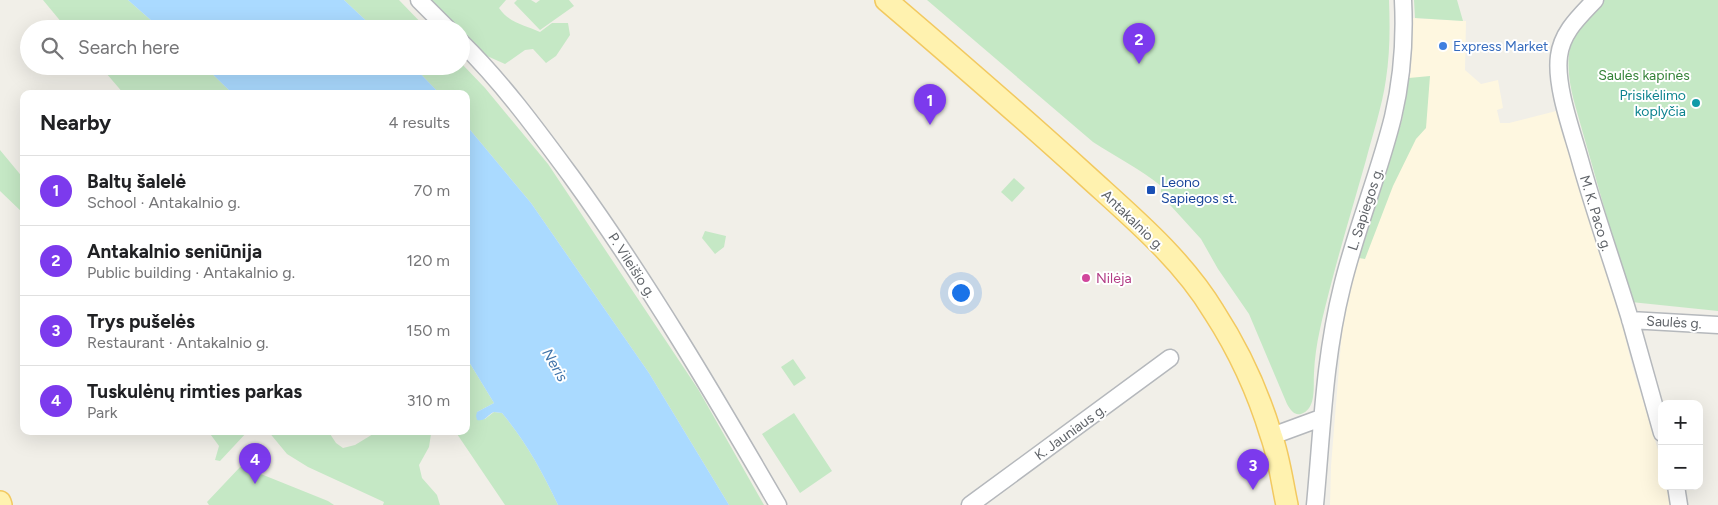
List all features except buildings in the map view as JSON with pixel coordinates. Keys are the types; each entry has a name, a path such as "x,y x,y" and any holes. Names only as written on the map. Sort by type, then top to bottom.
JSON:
{"main road":[{"name":"Antakalnio g.","path":"886,0 1062,153 1145,229 1177,263 1204,296 1222,324 1257,396 1272,436 1287,505"}],"street":[{"path":"420,0 439,20"},
{"name":"L. Sapiegos g.","path":"1315,505 1328,352 1342,288 1394,115 1402,58 1403,0"},
{"name":"M. K. Paco g.","path":"1595,0 1568,29 1559,55 1559,73 1566,110 1591,200 1630,320 1658,419"},
{"name":"P. Vileišio g.","path":"470,51 550,148 596,211 660,308 778,505"},
{"name":"Saulės g.","path":"1630,320 1718,325"},
{"name":"K. Jauniaus g.","path":"970,505 1170,358"},
{"path":"1272,436 1321,418"},
{"path":"1677,490 1679,505"}],"shaded area":[{"path":"1413,18 1466,21 1465,70 1481,84 1498,80 1503,108 1497,110 1500,123 1509,123 1560,110 1584,199 1619,311 1632,365 1658,450 1658,490 1669,490 1672,505 1330,505 1331,466 1344,306 1402,120 1411,68"}],"green space":[{"path":"43,0 128,0 151,20 60,20"},
{"path":"344,0 399,0 418,20 365,20"},
{"path":"429,0 506,0 499,8 512,20 540,32 552,23 568,23 570,35 556,56 546,63 533,49 525,50 505,64 487,56 470,40 470,20 450,20"},
{"path":"517,0 531,0 536,3 540,0 569,0 574,6 540,30 514,3"},
{"path":"927,0 1389,0 1389,50 1384,89 1322,320 1316,351 1312,402 1306,411 1296,414 1288,406 1249,314 1218,269 1201,239 1161,195 1161,186 1093,142"},
{"path":"1414,0 1457,0 1463,21 1415,18"},
{"name":"Saulės kapinės","path":"1604,0 1718,0 1718,311 1631,302 1575,105 1569,74 1570,47 1575,35 1581,23"},
{"path":"470,72 548,164 698,389 764,505 729,505 649,373 531,203 470,130 470,90 436,90 422,75 470,75"},
{"path":"108,75 213,75 229,90 121,90"},
{"path":"1430,76 1426,128 1416,139 1393,186 1365,259 1359,258 1402,120 1409,78"},
{"path":"0,150 20,174 20,210 0,191"},
{"path":"1014,178 1025,188 1012,202 1001,192"},
{"path":"705,231 726,236 724,247 715,254 702,238"},
{"path":"793,359 806,378 794,386 781,367"},
{"path":"470,364 494,403 477,412 485,419 494,412 502,413 533,457 558,505 505,505 458,435 470,435"},
{"path":"794,413 832,471 800,493 762,434"},
{"path":"211,435 244,435 220,461 215,460 219,446"},
{"path":"271,435 331,435 336,443 343,448 355,445 371,435 431,435 429,447 419,465 422,478 437,495 440,505 383,505 384,502 308,467 287,454"},
{"path":"241,466 334,505 209,505 207,502"}],"water":[{"path":"128,0 344,0 365,20 151,20"},
{"path":"213,75 422,75 436,90 229,90"},
{"name":"Neris","path":"470,130 531,203 649,373 729,505 558,505 533,457 502,413 494,412 484,419 477,420 477,412 494,403 470,364"}],"place":[{"name":"Express Market","path":"1443,46"},
{"name":"Antakalnio seniūnija","path":"1139,64"},
{"name":"Prisikėlimo koplyčia","path":"1696,103"},
{"name":"Baltų šalelė","path":"930,125"},
{"name":"Leono Sapiegos st.","path":"1151,190"},
{"name":"Nilėja","path":"1086,278"},
{"name":"Tuskulėnų rimties parkas","path":"255,484"},
{"name":"Trys pušelės","path":"1253,490"}]}
